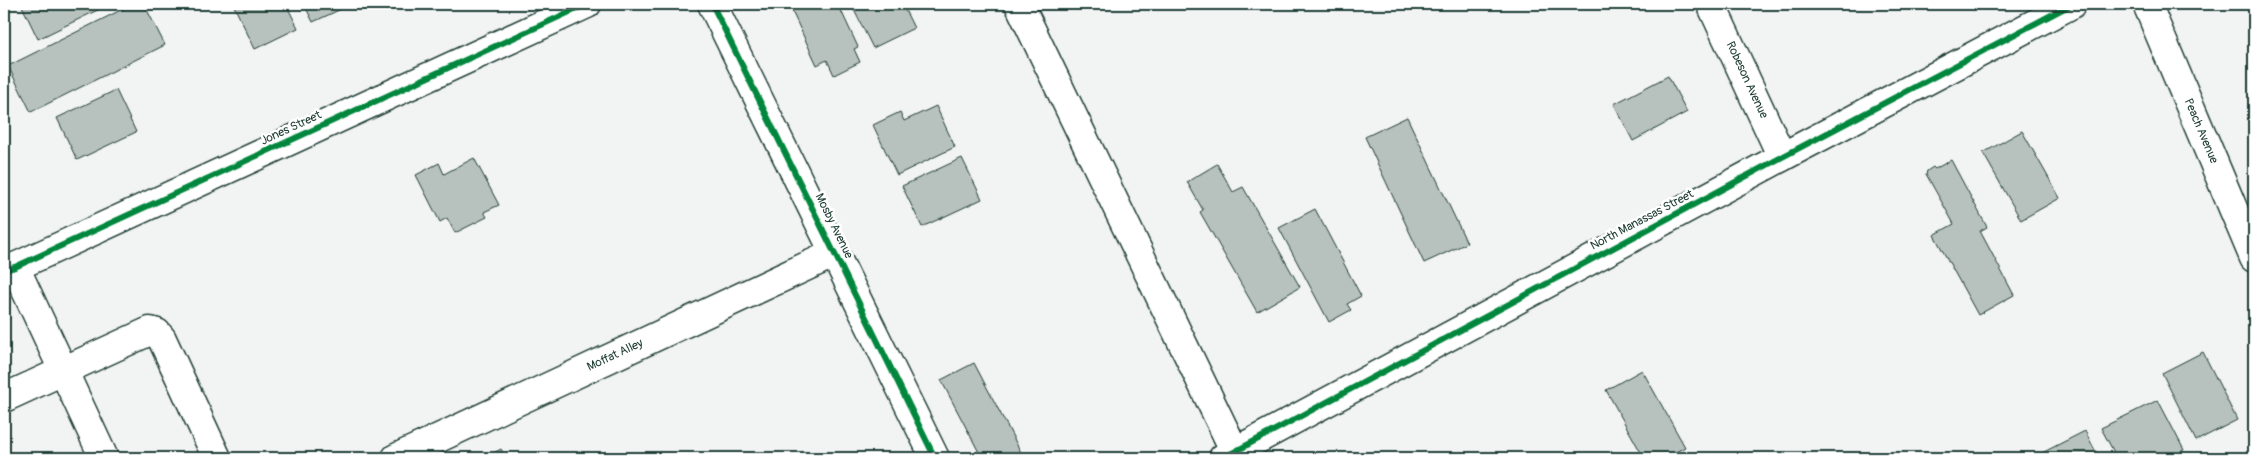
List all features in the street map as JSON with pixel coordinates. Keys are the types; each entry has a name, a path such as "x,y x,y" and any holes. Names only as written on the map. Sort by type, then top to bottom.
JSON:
{"street":[{"name":"Jones Street","path":"9,269 587,4"},
{"name":"Mosby Avenue","path":"712,4 935,458"},
{"path":"1019,4 1229,455"},
{"name":"Robeson Avenue","path":"1712,4 1782,157"},
{"name":"Peach Avenue","path":"2147,4 2254,258"},
{"name":"North Manassas Street","path":"1229,455 2055,8"},
{"name":"Moffat Alley","path":"396,458 835,252"},
{"path":"9,269 64,371 104,458"},
{"path":"4,398 150,332 157,333 162,339 217,458"}],"building":[{"path":"21,4 110,4 38,39"},
{"path":"133,4 144,4 165,45 31,112 8,66"},
{"path":"233,4 286,4 298,28 255,49"},
{"path":"304,4 352,4 313,22"},
{"path":"797,4 838,4 858,47 854,49 860,62 834,75 827,60 817,65 790,7"},
{"path":"851,4 902,4 914,28 873,48"},
{"path":"1668,76 1687,112 1633,141 1614,104"},
{"path":"116,90 136,132 77,160 57,118"},
{"path":"936,106 955,147 897,175 873,125 900,112 904,121"},
{"path":"1407,117 1467,243 1424,263 1365,137"},
{"path":"2022,131 2060,198 2021,220 1983,153"},
{"path":"474,158 499,205 484,212 487,217 455,233 447,218 440,222 416,175 439,163 444,174"},
{"path":"962,158 982,199 922,227 902,186"},
{"path":"1951,160 1987,227 1980,231 2014,295 1978,315 1934,235 1954,224 1926,174 1933,167 1935,169"},
{"path":"1217,164 1233,192 1243,187 1300,287 1257,312 1200,212 1203,210 1187,182"},
{"path":"1315,209 1361,296 1347,304 1351,310 1329,322 1279,228"},
{"path":"2203,352 2237,420 2196,441 2162,373"},
{"path":"974,363 1024,458 982,458 941,380"},
{"path":"1642,370 1685,447 1665,458 1644,458 1606,390"},
{"path":"2158,400 2184,450 2167,458 2117,458 2101,428"},
{"path":"2085,431 2099,458 2042,458 2040,454"},
{"path":"501,449 506,458 484,458"}],"cycle path":[{"path":"4,270 15,267 587,4"},
{"path":"712,4 935,458"},
{"path":"1223,458 1782,157 2072,4"}]}
